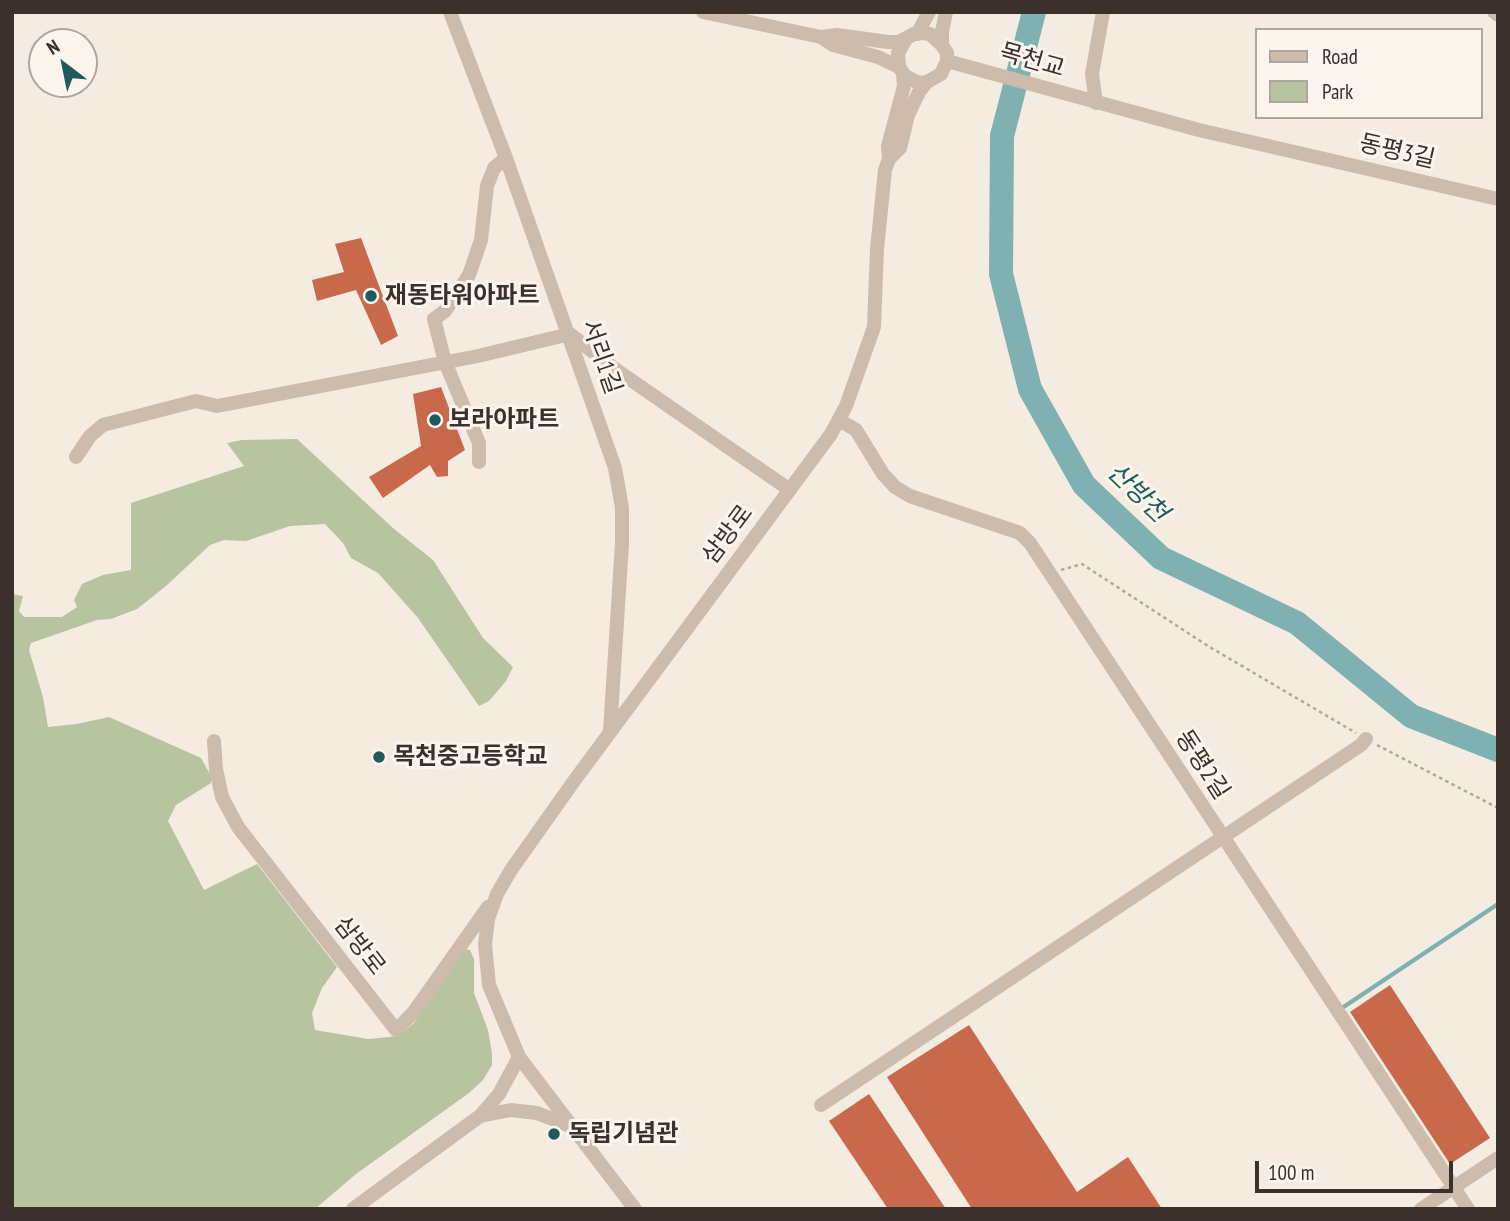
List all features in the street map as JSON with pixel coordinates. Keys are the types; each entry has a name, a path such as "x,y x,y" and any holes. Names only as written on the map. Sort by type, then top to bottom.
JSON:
{"street":[{"name":"서리1길","path":"450,12 570,334 615,468 622,508 619,619 610,733"},
{"path":"703,12 821,37 837,35 888,42 930,34 943,45"},
{"path":"901,70 898,53 929,12"},
{"path":"821,37 833,45 878,57 901,70 912,81 927,82 941,74 947,61 942,31 946,12"},
{"path":"1089,101 1102,12"},
{"name":"목천교","path":"947,61 1089,101"},
{"name":"삼방로","path":"214,741 222,797 238,827 396,1030 413,1013 511,870 831,434 846,407 874,327 877,249 885,170 889,159 888,146 904,86 901,70"},
{"name":"삼방로","path":"889,159 900,148 908,115 927,82"},
{"name":"동평3길","path":"1089,101 1199,130 1498,199"},
{"path":"479,463 479,443 445,362 434,319 444,311 469,275 481,240 487,186 494,168 506,158"},
{"path":"76,457 90,436 103,425 195,401 216,406 445,362 570,334 615,369 790,490"},
{"name":"동평2길","path":"839,420 856,430 883,474 895,487 910,496 1020,533 1030,543 1468,1209"},
{"path":"821,1105 1361,745 1366,739"},
{"name":"삼방로","path":"496,894 488,919 485,944 489,985 519,1057 635,1209"},
{"path":"353,1209 480,1116 499,1094 519,1057"},
{"path":"480,1116 511,1110 537,1113 571,1126"},
{"path":"1421,1209 1498,1158"}],"path":[{"path":"1049,573 1082,564 1208,646 1366,739 1498,808"}],"green space":[{"path":"297,439 394,529 433,560 483,638 513,667 506,681 489,701 479,706 418,618 378,573 351,558 343,543 325,524 290,526 246,541 224,540 210,545 137,609 31,643 29,650 43,697 48,727 109,717 201,758 211,776 211,783 176,805 168,821 204,890 257,864 337,967 322,988 312,1013 315,1030 368,1039 399,1036 414,1023 464,949 470,950 474,959 474,993 488,1030 492,1065 483,1080 469,1093 356,1174 315,1209 12,1209 12,594 23,596 19,611 24,617 62,617 77,607 74,600 82,584 103,575 131,570 131,503 244,466 227,443 242,440"}],"building":[{"name":"재동타워아파트","path":"361,238 398,336 381,345 356,290 317,301 312,280 344,272 335,244"},
{"name":"보라아파트","path":"441,387 465,450 448,461 448,476 437,477 430,465 383,498 369,477 421,446 413,394"},
{"path":"1390,985 1490,1138 1450,1164 1350,1012"},
{"path":"969,1025 1077,1192 1128,1157 1162,1209 972,1209 887,1077"},
{"path":"869,1094 946,1209 888,1209 829,1121"}],"waterway":[{"name":"산방천","path":"1034,12 1002,136 1001,274 1030,389 1084,485 1161,558 1297,623 1411,716 1498,750"},
{"path":"1342,1008 1498,904"}],"place":[{"name":"재동타워아파트","path":"371,296"},
{"name":"보라아파트","path":"435,420"},
{"name":"목천중고등학교","path":"379,757"},
{"name":"독립기념관","path":"554,1134"}]}
